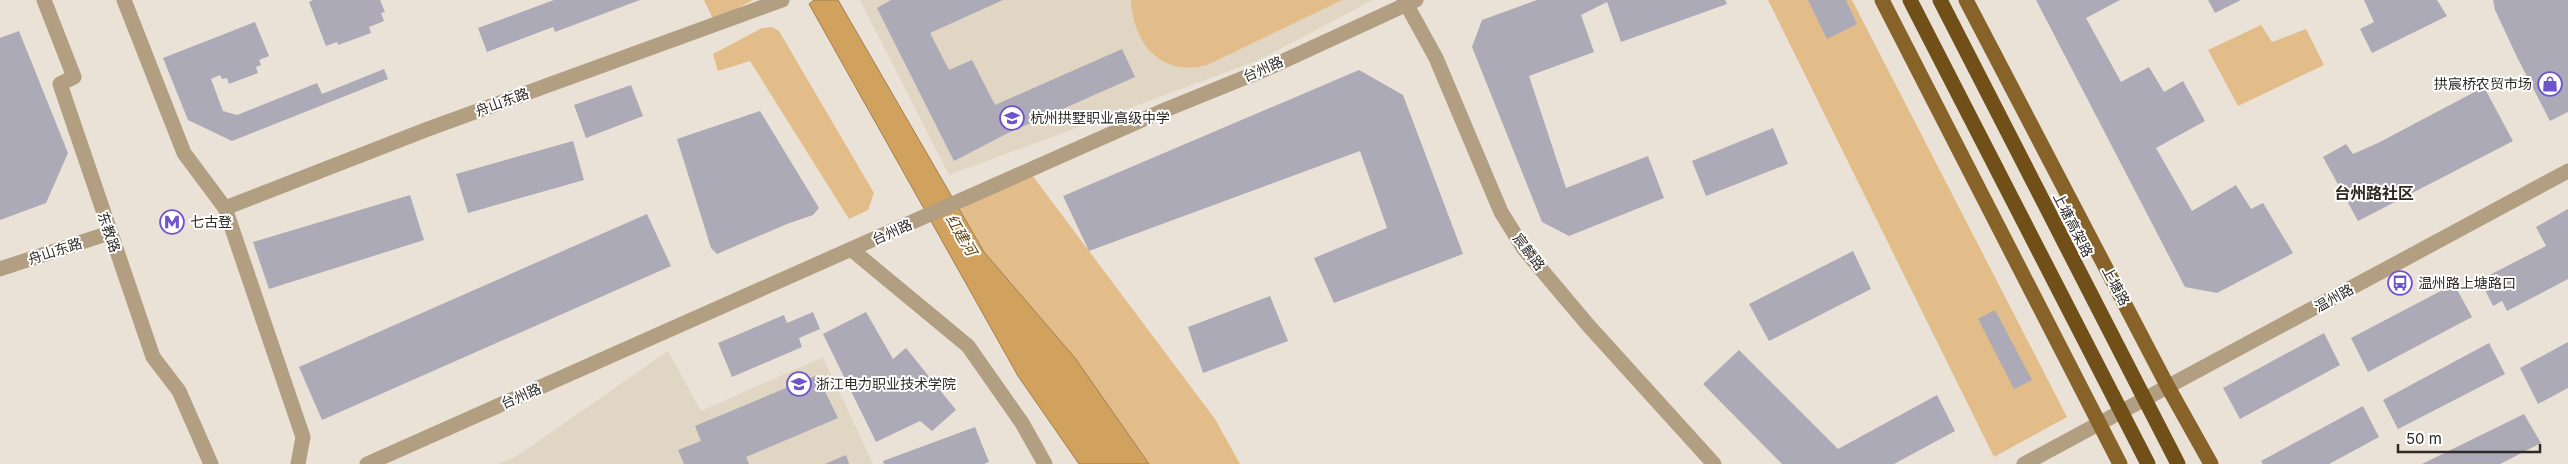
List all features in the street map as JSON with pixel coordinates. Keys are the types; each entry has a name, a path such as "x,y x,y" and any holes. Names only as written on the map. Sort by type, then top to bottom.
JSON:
{"highway":[{"path":"1910,0 2148,464"},
{"name":"上塘高架路","path":"1940,0 2178,464"}],"main road":[{"path":"1882,0 2120,464"},
{"name":"上塘路","path":"1966,0 2168,387 2212,464"}],"street":[{"name":"东教路","path":"44,0 74,78 60,84 153,356 179,391 211,464"},
{"path":"124,0 184,153 225,208 303,436 298,464"},
{"name":"舟山东路","path":"225,208 428,129 782,0"},
{"name":"台州路","path":"368,464 1160,112 1266,69 1409,1"},
{"name":"宸麟路","path":"1409,1 1436,58 1501,212 1524,249 1588,325 1714,464"},
{"name":"温州路","path":"2024,464 2568,171"},
{"name":"舟山东路","path":"0,269 110,233"},
{"path":"852,250 968,346 1022,423 1045,464"}],"shaded area":[{"path":"704,0 753,0 714,21"},
{"name":"杭州拱墅职业高级中学","path":"860,0 1373,0 1259,60 949,175"},
{"path":"1131,0 1342,0 1207,65 1191,67 1176,66 1152,54 1137,30"},
{"path":"1768,0 1852,0 2067,417 1994,457"},
{"path":"2261,25 2272,42 2306,29 2324,65 2238,106 2208,50"},
{"path":"772,27 779,31 874,193 868,210 849,219 750,61 718,71 713,54 762,28"},
{"path":"1029,171 1215,419 1240,464 1149,464 1075,358 984,252 956,204"},
{"name":"浙江电力职业技术学院","path":"668,351 701,411 823,357 873,464 498,464 517,456"}],"water":[{"name":"红建河","path":"814,0 838,0 984,252 1075,358 1149,464 1079,464 1018,376 809,4"}],"building":[{"path":"313,0 380,0 385,12 381,13 384,21 369,27 371,33 338,45 337,42 326,46 309,2"},
{"path":"554,0 640,0 555,32 553,27 487,52 478,28"},
{"path":"891,0 1003,0 930,33 949,70 972,60 995,105 1122,49 1135,77 1008,133 954,161 877,8"},
{"path":"1537,0 1725,0 1727,4 1621,42 1607,2 1581,15 1594,52 1529,76 1566,188 1648,156 1664,198 1569,236 1542,222 1472,47 1482,20"},
{"path":"1808,0 1846,0 1857,24 1827,39"},
{"path":"2036,0 2120,0 2086,18 2121,82 2149,67 2164,92 2183,81 2205,121 2156,148 2192,211 2236,185 2251,209 2263,203 2293,253 2217,293 2185,287"},
{"path":"2208,0 2241,0 2215,13"},
{"path":"2364,0 2437,0 2447,16 2372,53 2360,29 2374,22"},
{"name":"拱宸桥农贸市场","path":"2493,0 2568,0 2568,112 2550,121 2517,57 2495,10"},
{"path":"255,22 269,56 259,60 261,65 256,67 258,73 229,84 227,78 222,79 220,75 211,79 223,111 237,115 317,83 322,94 384,69 388,79 232,141 188,120 163,58"},
{"path":"19,31 68,153 46,203 0,220 0,38"},
{"path":"1359,70 1403,95 1463,254 1334,303 1314,258 1387,228 1360,151 1089,251 1063,196"},
{"path":"631,85 643,116 586,138 574,105"},
{"path":"2484,87 2513,141 2358,221 2323,157 2346,144 2353,154 2378,143"},
{"path":"760,111 819,208 813,215 717,254 711,248 677,139"},
{"path":"1773,128 1788,164 1706,196 1692,161"},
{"path":"573,141 584,180 468,213 456,174"},
{"path":"410,195 424,240 269,289 253,242"},
{"path":"2568,209 2568,279 2507,311 2502,301 2493,306 2480,280 2546,246 2536,227"},
{"path":"647,214 671,266 322,420 299,367"},
{"path":"1853,251 1871,289 1769,341 1749,304"},
{"path":"2454,284 2472,317 2368,372 2351,338"},
{"path":"1270,296 1288,341 1203,373 1188,327"},
{"path":"1995,310 2032,380 2014,389 1978,319"},
{"path":"813,312 820,329 799,338 802,347 732,377 718,343 784,315 787,323"},
{"path":"866,312 893,359 906,348 956,410 932,431 920,421 876,442 823,334"},
{"path":"2324,333 2340,365 2240,419 2223,388"},
{"path":"2568,342 2568,388 2538,404 2520,368"},
{"path":"2489,343 2505,374 2398,429 2383,400"},
{"path":"1739,350 1838,449 1937,395 1955,431 1894,464 1782,464 1703,384"},
{"path":"817,375 838,418 746,457 749,464 684,464 678,450 701,441 695,426"},
{"path":"2363,406 2379,437 2329,464 2263,464 2261,461"},
{"path":"2524,414 2541,443 2500,464 2422,464"},
{"path":"975,427 989,462 984,464 884,464 883,461"},
{"path":"846,455 849,464 825,464"}],"place":[{"name":"拱宸桥农贸市场","path":"2550,84"},
{"name":"杭州拱墅职业高级中学","path":"1012,118"},
{"name":"七古登","path":"172,222"},
{"name":"温州路上塘路口","path":"2400,283"},
{"name":"浙江电力职业技术学院","path":"799,384"}],"district":[{"name":"台州路社区","path":"2374,193"}]}
